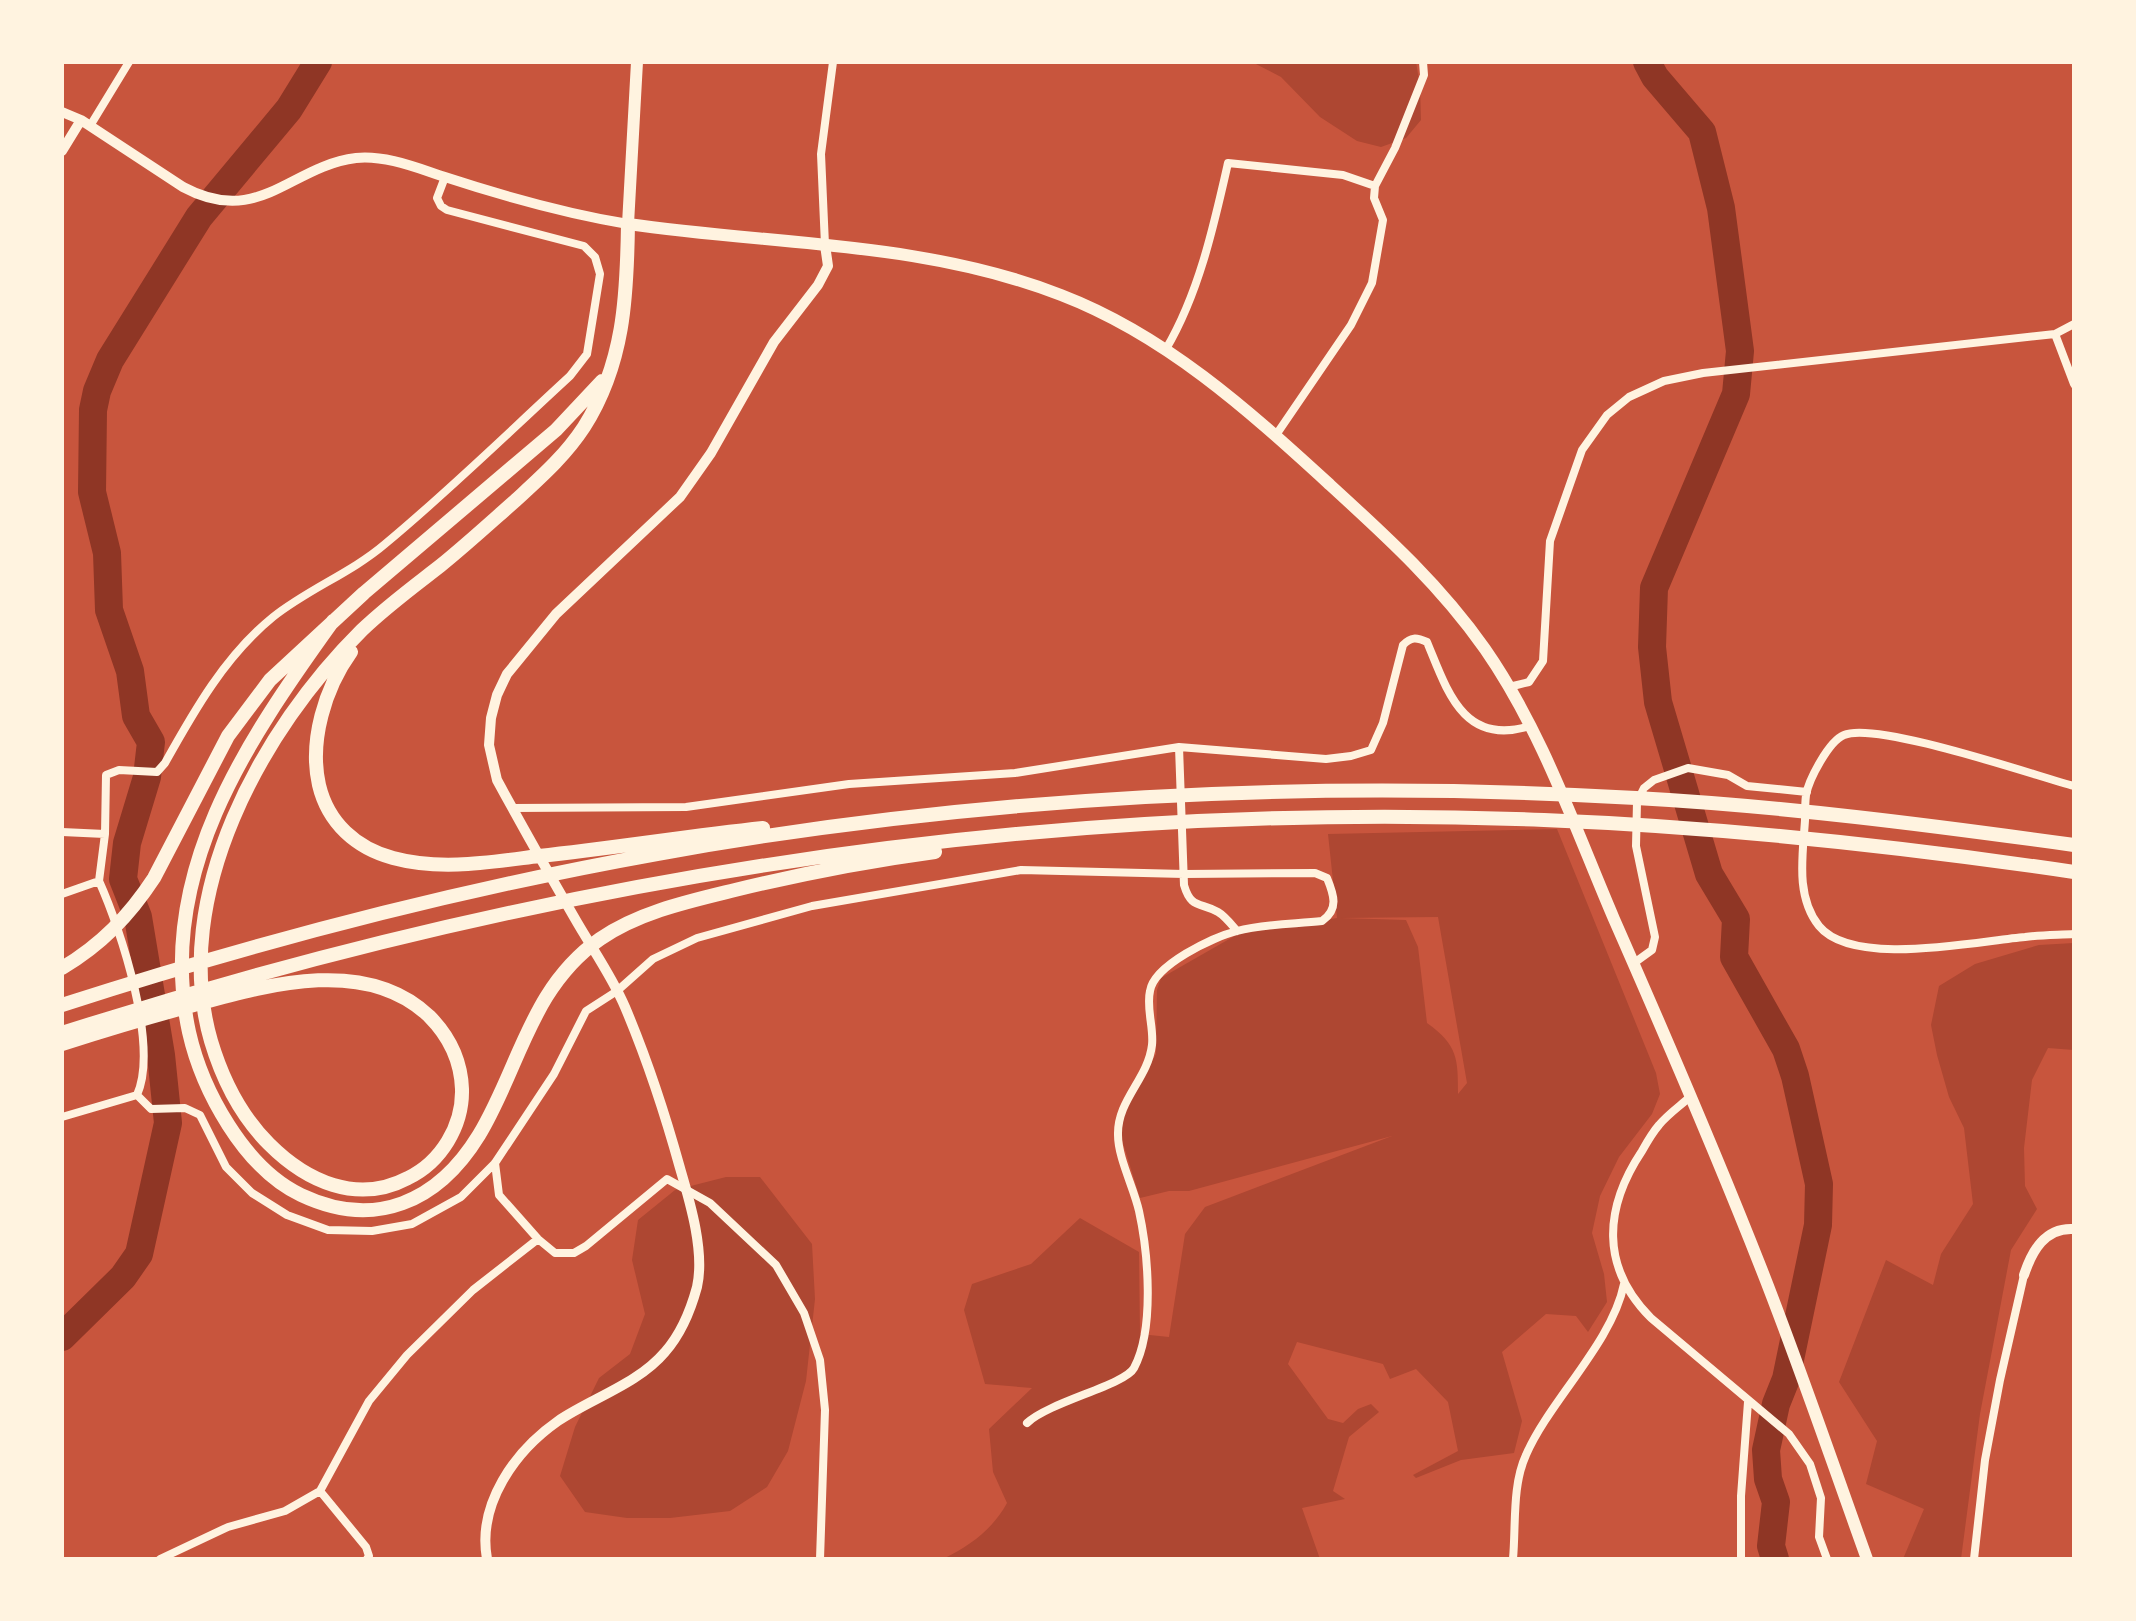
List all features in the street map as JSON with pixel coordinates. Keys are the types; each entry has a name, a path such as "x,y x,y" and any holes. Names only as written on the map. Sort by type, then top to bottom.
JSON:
{"highway":[{"path":"230,988 309,981 367,984 396,993 421,1009 439,1026 453,1048 460,1070 462,1095 458,1120 448,1142 433,1161 413,1177 391,1186 368,1190 345,1189 301,1172 262,1136 227,1084 216,1057 202,996 202,933 208,898 225,842 244,797 262,762 305,695 386,608 552,468 591,415 607,383 625,314 628,224"},
{"path":"62,968 86,953 124,919 154,878 209,770 235,726 270,680 333,621 556,430 592,394 615,357"},
{"path":"386,608 348,656 336,678 319,728 316,752 320,786 332,817 347,834 367,848 422,864 478,863 904,811 1227,794 1435,791 1692,802 1830,814 2074,845"},
{"path":"333,621 264,722 225,792 206,836 190,889 181,955 182,985 193,1046 202,1074 231,1128 260,1163 294,1192 317,1203 344,1210 399,1206 423,1195 443,1180 480,1133 530,1025 560,976 601,938 627,924 687,902 784,879 890,858 1117,825"},
{"path":"62,1005 223,955 537,877 773,835 998,808"},
{"path":"62,1033 115,1021 437,927 664,880 889,847 1117,825 1333,817 1538,819 1734,830 2074,872"},
{"path":"62,1044 115,1021"}],"main road":[{"path":"637,62 628,224 948,262 1001,275 1096,309 1166,349 1207,378 1276,435 1428,576 1485,650 1530,726 1691,1096 1762,1270 1867,1559"}],"street":[{"path":"62,151 129,62"},
{"path":"487,1559 488,1519 497,1489 529,1445 558,1421 645,1370 665,1352 685,1321 697,1285 697,1242 663,1110 617,991 497,780 489,745 491,718 507,674 556,614 680,497 711,453 774,342 818,285 828,266 821,154 833,62"},
{"path":"1276,435 1351,325 1372,283 1383,220 1374,198 1375,186 1395,148 1424,75 1423,62"},
{"path":"62,112 86,123 200,195 222,200 244,200 271,193 334,163 357,158 416,166 445,177 601,220 628,224"},
{"path":"1166,349 1185,315 1218,208 1228,163 1343,175 1375,186"},
{"path":"137,1095 144,1079 142,1040 130,963 99,881 105,834 106,775 119,770 157,772 202,697 241,649 273,617 384,546 570,376 587,354 600,274 591,251 584,246 447,210 437,198 445,177"},
{"path":"1509,687 1529,682 1543,661 1550,541 1582,450 1607,415 1629,397 1664,381 1703,373 2055,334 2074,324"},
{"path":"2055,334 2074,384"},
{"path":"513,808 686,807 849,784 1015,773 1179,747 1266,756 1326,759 1351,756 1371,750 1383,723 1403,645 1409,639 1417,638 1427,642 1451,699 1475,723 1510,731 1530,726"},
{"path":"2074,786 1897,736 1860,732 1842,735 1826,751 1807,792 1802,873 1806,902 1819,927 1843,942 1868,948 1929,949 2074,934"},
{"path":"1179,747 1187,895 1193,903 1219,912 1237,931"},
{"path":"1634,963 1652,950 1655,937 1636,846 1637,802 1644,788 1654,780 1688,768 1728,775 1747,786 1807,792"},
{"path":"62,832 105,834"},
{"path":"137,1095 151,1109 185,1108 200,1115 226,1167 252,1193 287,1215 328,1230 372,1231 412,1224 461,1197 495,1163 554,1074 586,1011 617,991 653,959 697,938 812,906 1021,870 1315,873 1327,878 1335,905 1330,915 1322,921 1237,931 1176,960 1155,976 1149,992 1152,1045 1146,1067 1120,1113 1117,1138 1139,1213 1147,1270 1143,1339 1133,1370 1122,1379 1075,1396 1027,1423"},
{"path":"62,894 99,881"},
{"path":"62,1117 137,1095"},
{"path":"1691,1096 1659,1125 1629,1170 1615,1213 1613,1250 1617,1268 1636,1303 1651,1318 1789,1434 1810,1464 1821,1498 1819,1537 1827,1559"},
{"path":"495,1163 499,1195 538,1239 555,1253 574,1253 667,1179 710,1203 776,1265 808,1325 820,1360 825,1410 820,1559"},
{"path":"1974,1559 1985,1460 2024,1275 2032,1252 2045,1238 2064,1228 2074,1229"},
{"path":"160,1559 228,1527 285,1511 320,1491 369,1401 407,1355 473,1290 538,1239"},
{"path":"1513,1559 1519,1483 1526,1454 1615,1313 1624,1284"},
{"path":"1741,1559 1741,1496 1748,1402"},
{"path":"320,1491 366,1547 367,1559"}],"shaded area":[{"path":"1252,62 1416,62 1421,120 1406,138 1381,147 1357,141 1320,117 1281,77"},
{"path":"1557,829 1656,1073 1660,1094 1652,1114 1619,1157 1600,1196 1592,1233 1604,1274 1607,1302 1588,1332 1576,1316 1546,1314 1502,1352 1522,1421 1514,1453 1461,1460 1416,1478 1413,1475 1458,1451 1448,1402 1416,1369 1390,1379 1383,1364 1297,1342 1288,1364 1328,1419 1343,1423 1358,1409 1371,1404 1379,1412 1349,1437 1333,1491 1345,1499 1302,1508 1320,1559 943,1559 980,1536 1007,1503 993,1472 989,1429 1032,1388 985,1384 964,1310 972,1284 1031,1264 1080,1218 1139,1252 1140,1334 1169,1337 1185,1234 1205,1207 1392,1136 1189,1191 1169,1191 1140,1198 1121,1137 1123,1114 1156,1054 1157,990 1161,978 1238,934 1337,918 1328,834","holes":["1438,917 1467,1083 1458,1094 1454,1054 1445,1038 1427,1023 1418,947 1406,920 1341,918"]},
{"path":"2074,943 2074,1050 2048,1048 2032,1080 2024,1148 2025,1186 2037,1209 2011,1250 1980,1414 1961,1559 1903,1559 1924,1509 1866,1484 1877,1441 1839,1382 1886,1260 1933,1285 1941,1254 1973,1204 1964,1128 1949,1097 1931,1025 1939,986 1975,964 2039,945"},
{"path":"726,1177 760,1177 812,1244 815,1299 806,1381 788,1451 767,1487 730,1511 670,1518 627,1518 585,1512 560,1476 575,1427 599,1378 630,1354 645,1314 632,1260 638,1220 675,1190"}],"waterway":[{"path":"62,1337 123,1277 139,1254 168,1123 161,1055 138,917 123,879 127,843 147,777 151,742 136,716 130,671 109,610 107,553 92,492 93,410 110,360 199,217 289,109 318,62"},
{"path":"1647,62 1655,77 1702,132 1721,208 1740,351 1736,394 1654,588 1652,647 1658,702 1709,874 1736,919 1734,957 1786,1049 1819,1184 1818,1225 1786,1379 1776,1404 1766,1450 1768,1479 1776,1502 1771,1546 1775,1559"}]}
